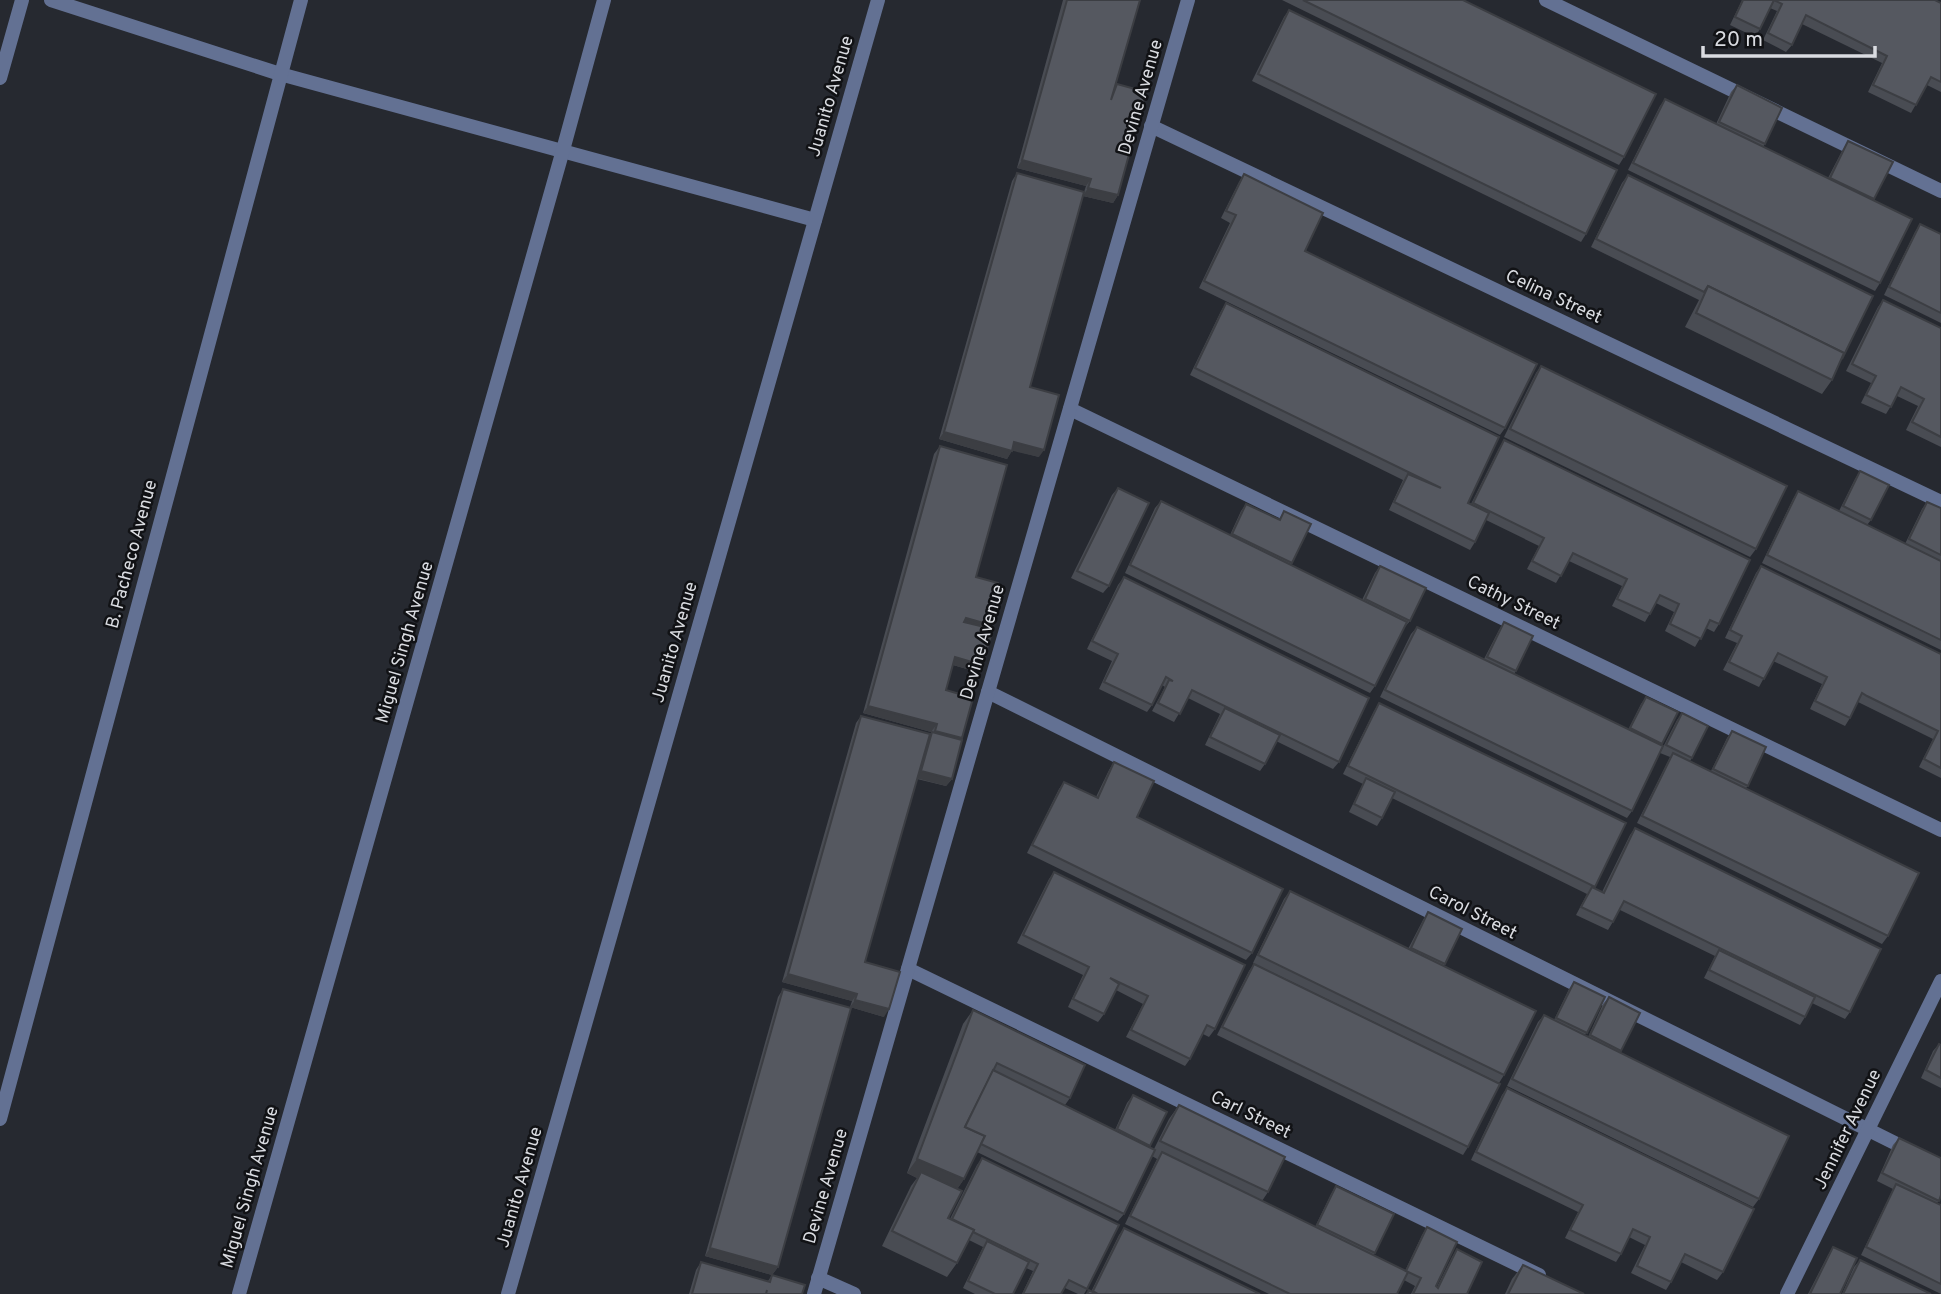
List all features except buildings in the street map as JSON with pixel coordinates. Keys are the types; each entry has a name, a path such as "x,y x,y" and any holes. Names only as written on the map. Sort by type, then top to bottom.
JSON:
{"street":[{"path":"0,78 22,0"},
{"path":"51,0 280,74 815,220"},
{"name":"B. Pacheco Avenue","path":"0,1119 302,0"},
{"name":"Miguel Singh Avenue","path":"239,1294 564,150 604,0"},
{"name":"Juanito Avenue","path":"508,1294 878,0"},
{"name":"Devine Avenue","path":"814,1294 1188,0"},
{"path":"1546,0 1941,191"},
{"name":"Celina Street","path":"1151,126 1941,502"},
{"name":"Cathy Street","path":"1070,409 1941,830"},
{"name":"Carol Street","path":"988,692 1941,1166"},
{"name":"Carl Street","path":"908,969 1553,1282"},
{"name":"Jennifer Avenue","path":"1787,1294 1941,981"},
{"path":"818,1278 854,1294"}]}
